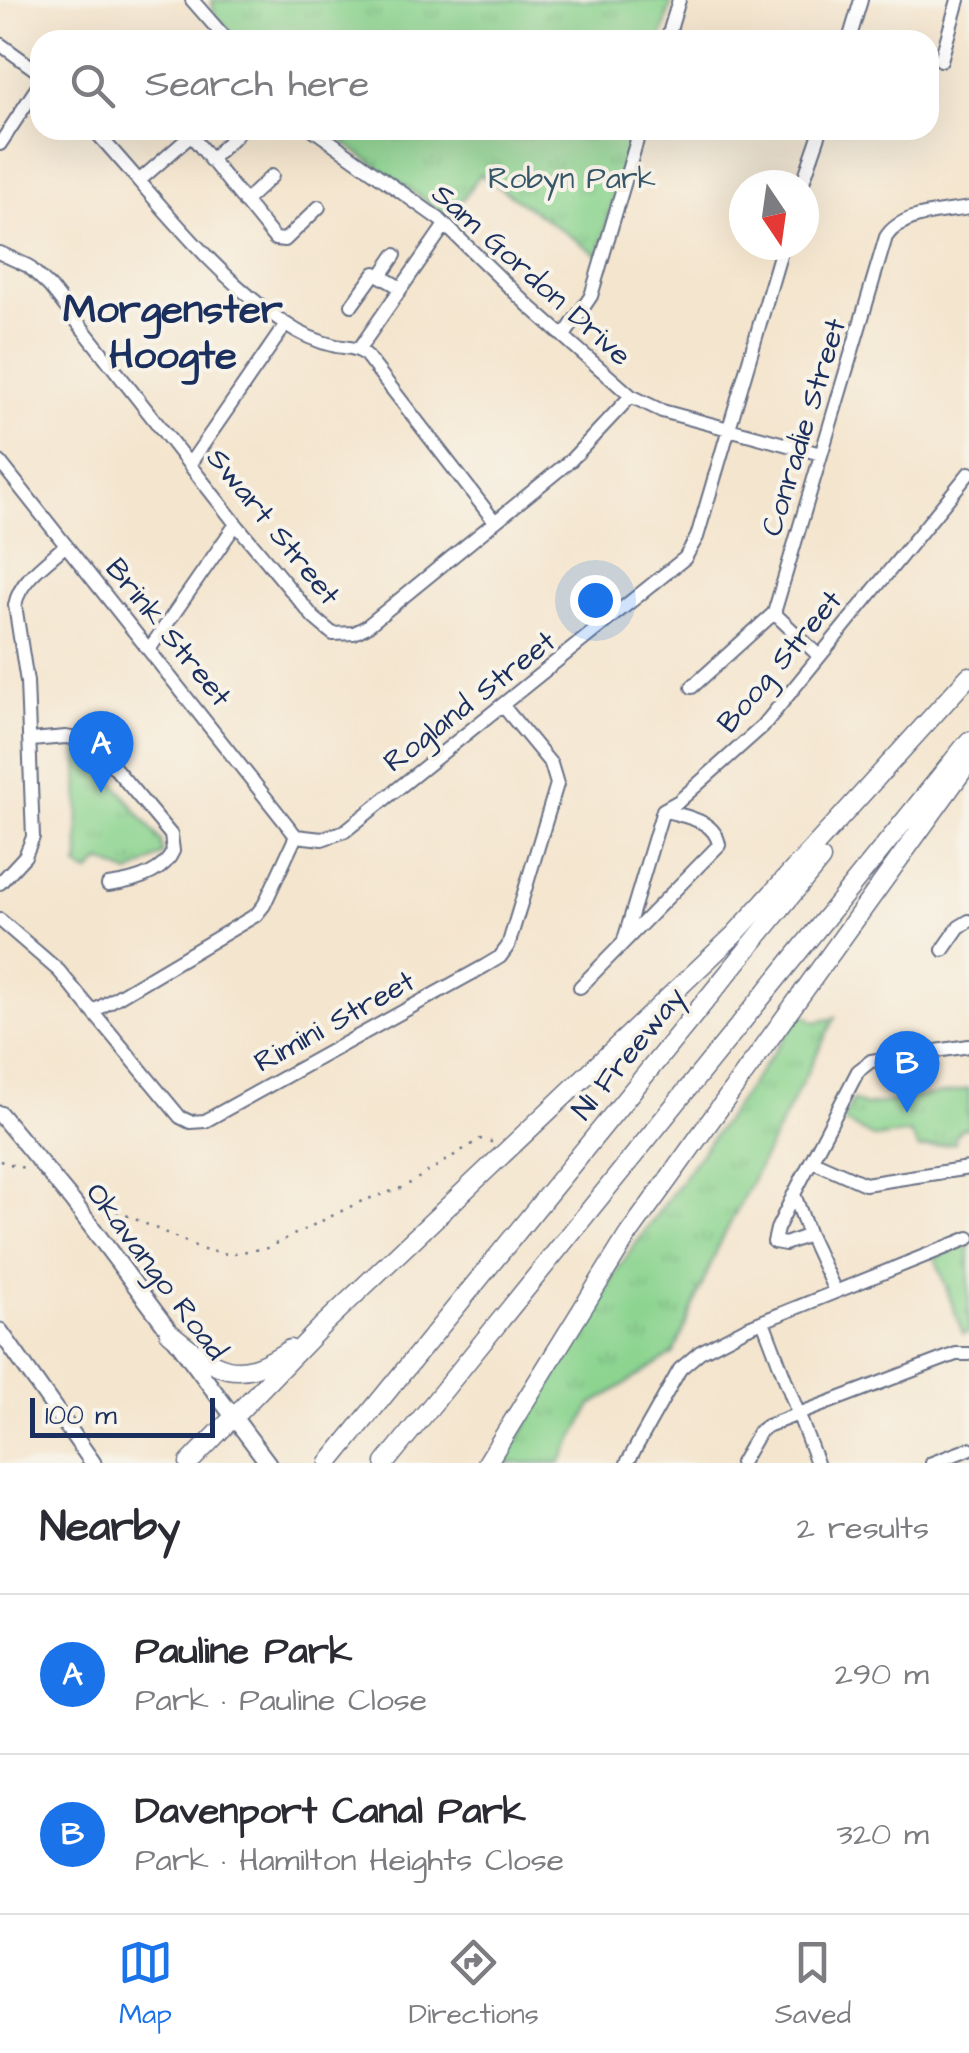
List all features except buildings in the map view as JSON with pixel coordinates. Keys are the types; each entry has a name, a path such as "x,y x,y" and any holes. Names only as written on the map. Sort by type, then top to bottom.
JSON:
{"highway":[{"path":"189,1463 322,1326 758,912 969,676"},
{"name":"N1 Freeway","path":"329,1463 969,676"},
{"path":"385,1463 969,741"},
{"path":"487,1463 628,1235 969,762"},
{"path":"168,1332 208,1363 239,1372 263,1366 322,1326"}],"main road":[{"name":"Okavango Road","path":"0,1114 50,1174 268,1463"},
{"path":"0,1331 93,1463"}],"street":[{"path":"670,30 679,0"},
{"path":"852,30 861,0"},
{"path":"941,60 958,0"},
{"path":"195,1 220,30"},
{"path":"0,44 30,66"},
{"path":"0,144 30,98"},
{"path":"103,140 228,277 286,324 322,342 359,349 496,522"},
{"path":"140,180 186,140"},
{"path":"198,140 275,239 281,241 320,207"},
{"path":"210,160 231,140"},
{"name":"Sam Gordon Drive","path":"328,140 445,225 631,396 662,411 821,454"},
{"path":"564,336 591,296 637,140"},
{"path":"807,170 818,140"},
{"path":"244,202 272,176"},
{"name":"Conradie Street","path":"774,613 889,231 906,220 969,208"},
{"path":"359,349 445,225"},
{"name":"Swart Street","path":"0,253 28,266 50,287 236,524 323,627 343,635 366,627 572,460 631,396"},
{"path":"382,274 395,255"},
{"name":"Rogland Street","path":"296,836 322,839 345,832 686,558 698,537 779,260"},
{"path":"352,305 372,274 382,274 401,288"},
{"path":"190,462 286,324"},
{"name":"Brink Street","path":"0,462 296,836"},
{"name":"Boog Street","path":"663,810 679,801 753,736 969,473"},
{"path":"150,648 236,524"},
{"path":"0,883 31,846 31,740 15,605 17,594 66,545"},
{"path":"692,687 774,613 818,655"},
{"name":"Rimini Street","path":"0,920 59,972 180,1116 190,1122 205,1121 500,957 508,946 557,784 551,764 504,706"},
{"path":"31,740 66,738 93,742 170,835 173,851 164,866 132,882 108,885"},
{"path":"580,987 719,845 716,833 706,824 663,810 624,940"},
{"path":"94,1011 256,915 264,906 296,836"},
{"path":"943,950 969,921"},
{"path":"809,1236 785,1244 774,1242 776,1229 864,1064 969,1046"},
{"path":"812,1161 864,1184 969,1168"},
{"path":"794,1194 835,1290"},
{"path":"627,1463 680,1369 700,1352 835,1290 969,1238"},
{"path":"763,1321 817,1463"},
{"path":"741,1463 761,1430 956,1354 969,1354"},
{"path":"932,1463 969,1449"}],"path":[{"path":"85,1197 204,1250 228,1254 267,1248 362,1201 404,1187 480,1139 510,1149"},
{"path":"0,1161 50,1174"}],"green space":[{"path":"212,0 672,0 664,30 228,30 214,14"},
{"name":"Robyn Park","path":"340,140 631,140 598,255 480,174 450,218"},
{"path":"78,746 85,746 161,841 163,854 130,874 101,861 89,873 77,867"},
{"path":"802,1013 815,1022 835,1018 718,1247 674,1353 592,1405 560,1463 504,1463 619,1267"},
{"path":"969,1089 969,1128 961,1129 955,1143 919,1149 910,1133 875,1138 842,1121 853,1100 865,1106"},
{"path":"969,1245 969,1332 963,1334 935,1257"}],"place":[{"name":"Pauline Park","path":"101,793"},
{"name":"Davenport Canal Park","path":"907,1113"}],"district":[{"name":"Morgenster Hoogte","path":"173,331"}]}
